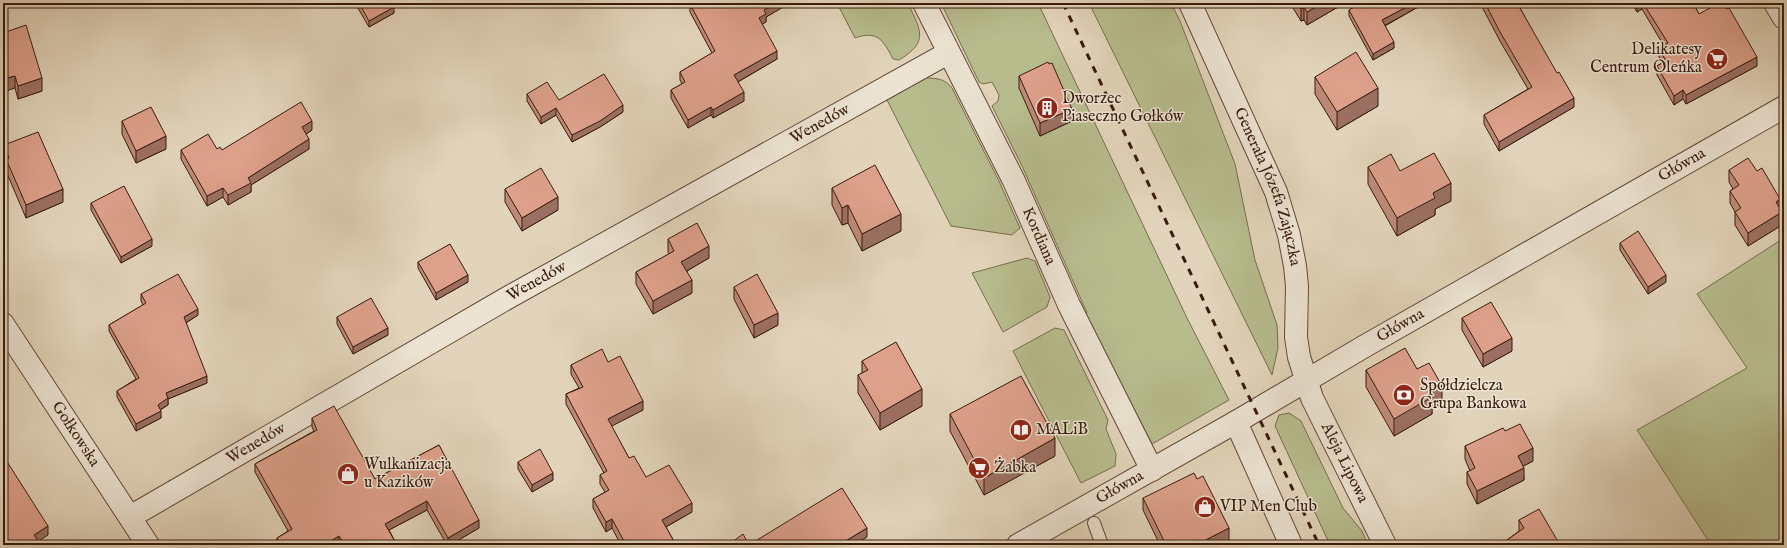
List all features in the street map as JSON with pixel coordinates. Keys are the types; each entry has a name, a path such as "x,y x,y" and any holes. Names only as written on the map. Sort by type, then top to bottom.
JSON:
{"street":[{"name":"Kordiana","path":"924,3 1014,181 1069,305 1152,470"},
{"name":"Generała Józefa Zajączka","path":"1190,3 1276,192 1289,235 1296,266 1296,337 1299,357 1306,380"},
{"path":"1775,3 1784,18"},
{"name":"Wenedów","path":"130,517 509,298 948,53"},
{"name":"Główna","path":"1018,545 1236,422 1306,380 1784,107"},
{"name":"Gołkowska","path":"3,324 148,545"},
{"name":"Aleja Lipowa","path":"1306,380 1312,398 1385,545"},
{"path":"1236,422 1291,545"}],"lane":[{"path":"1094,523 1102,545"}],"green space":[{"path":"837,3 908,3 920,35 915,47 909,54 899,60 893,59 879,38 869,35 855,38"},
{"path":"941,3 1038,3 1187,318 1229,400 1152,444 1102,346 1084,315 1087,313 1023,168 992,106 998,101 999,95 992,82 983,84 979,82"},
{"path":"1089,3 1171,3 1180,21 1235,164 1255,260 1277,325 1278,348 1272,375"},
{"path":"926,78 940,80 947,83 952,88 999,181 1020,228 1012,235 951,226 887,100"},
{"path":"1784,238 1784,545 1711,545 1637,430 1747,368 1697,294"},
{"path":"1027,258 1035,261 1050,297 1047,307 1003,332 972,273"},
{"path":"1055,328 1064,330 1108,420 1106,429 1116,454 1115,466 1081,483 1013,351"},
{"path":"1289,413 1301,421 1343,508 1362,531 1368,545 1330,545 1275,426 1279,415"}],"building":[{"path":"359,3 392,3 394,7 369,21"},
{"path":"776,3 764,10 766,14 759,18 777,51 734,75 744,92 713,110 711,107 688,120 671,90 685,82 680,72 715,51 690,4"},
{"path":"1298,3 1323,3 1307,12 1304,7 1301,9"},
{"path":"1361,3 1414,3 1382,20 1394,42 1373,54 1349,10"},
{"path":"1485,3 1517,3 1557,73 1559,72 1574,98 1499,142 1484,115 1532,87"},
{"path":"1643,3 1693,3 1699,14 1719,3 1723,3 1727,9 1729,8 1757,57 1686,95 1683,90 1674,96 1657,66 1666,61 1659,48 1668,43"},
{"path":"26,25 42,78 18,86 15,76 3,79 3,33"},
{"path":"1356,52 1378,88 1337,112 1315,77"},
{"name":"Dworzec Piaseczno Gołków","path":"1048,62 1049,64 1052,63 1072,109 1040,123 1019,76"},
{"path":"604,74 623,105 600,121 572,135 556,108 541,117 527,94 547,82 559,100"},
{"path":"301,102 312,121 302,127 309,139 248,178 251,183 228,195 223,188 207,196 181,150 208,134 217,149 220,147 222,150"},
{"path":"151,107 166,136 136,151 122,121"},
{"path":"38,132 63,189 26,205 6,159 9,158 4,145"},
{"path":"1434,153 1451,183 1433,193 1435,198 1397,218 1368,167 1391,154 1400,171"},
{"path":"1748,158 1757,171 1762,168 1780,199 1776,202 1782,212 1748,233 1735,212 1741,208 1730,191 1739,185 1729,170"},
{"path":"875,165 901,214 862,234 848,205 842,208 832,188"},
{"path":"541,168 558,197 522,218 505,189"},
{"path":"124,186 152,239 121,257 91,203"},
{"path":"697,223 709,246 681,262 692,280 653,301 636,272 674,251 668,239"},
{"path":"1638,231 1666,275 1648,287 1620,243"},
{"path":"450,244 468,275 436,293 418,262"},
{"path":"178,274 198,309 184,317 207,376 166,393 168,398 158,405 161,411 136,424 117,391 139,378 109,325 146,303 141,294"},
{"path":"757,274 778,313 754,325 734,287"},
{"path":"371,298 388,328 353,347 337,317"},
{"path":"1491,302 1512,338 1483,354 1462,318"},
{"path":"896,342 922,389 880,413 858,375 868,370 862,361"},
{"path":"1405,348 1417,369 1429,363 1442,386 1430,393 1432,397 1394,419 1366,370"},
{"path":"602,349 608,362 620,356 643,401 608,419 629,458 634,456 646,477 669,465 692,503 662,520 676,545 626,545 612,519 606,522 593,499 609,490 600,475 607,471 566,394 583,387 571,365"},
{"path":"1021,376 1055,438 984,478 950,414"},
{"path":"334,406 375,479 439,445 479,520 448,538 427,501 385,524 397,545 345,545 339,536 324,545 281,545 277,538 292,529 255,464 317,430 312,418"},
{"path":"1520,424 1533,448 1518,456 1524,468 1477,491 1467,472 1475,468 1465,446 1503,428 1505,431"},
{"path":"540,449 553,473 532,485 518,462"},
{"path":"3,457 48,526 34,535 41,545 3,545"},
{"path":"1194,473 1197,479 1203,476 1229,528 1196,545 1166,545 1143,498"},
{"path":"842,488 867,528 839,545 749,545"},
{"path":"1539,509 1560,545 1509,545 1507,540 1524,528 1519,520"},
{"path":"743,534 749,545 728,545"}],"railway":[{"path":"1063,3 1319,545"}],"place":[{"name":"Delikatesy Centrum Oleńka","path":"1717,59"},
{"name":"Dworzec Piaseczno Gołków","path":"1047,108"},
{"name":"Spółdzielcza Grupa Bankowa","path":"1404,395"},
{"name":"MALiB","path":"1021,430"},
{"name":"Żabka","path":"979,468"},
{"name":"Wulkanizacja u Kazików","path":"348,474"},
{"name":"VIP Men Club","path":"1205,507"}]}
